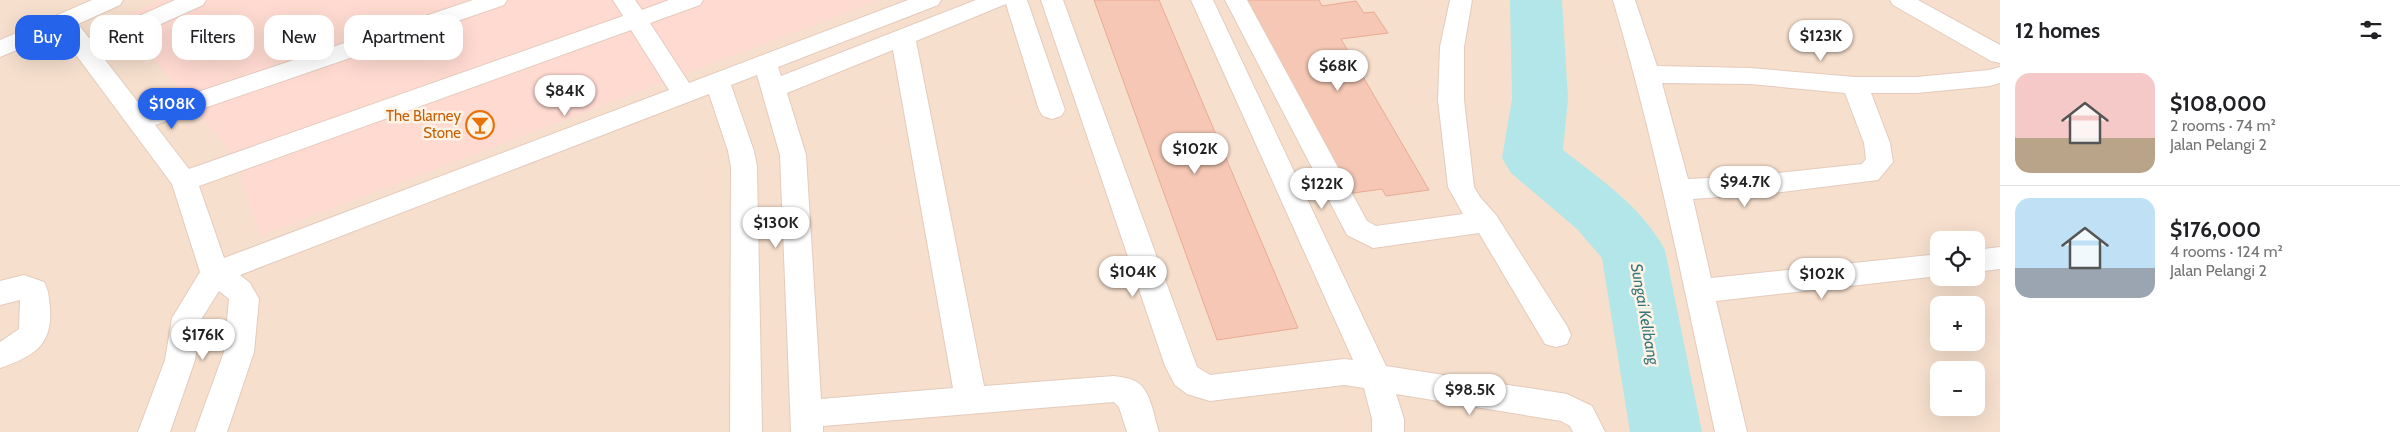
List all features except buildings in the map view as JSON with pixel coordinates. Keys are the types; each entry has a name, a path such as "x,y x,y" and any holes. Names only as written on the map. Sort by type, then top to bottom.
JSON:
{"street":[{"path":"78,15 112,0"},
{"path":"85,50 195,0"},
{"path":"139,121 496,0"},
{"path":"184,180 630,10 692,0"},
{"path":"769,76 930,0"},
{"path":"154,432 180,360 187,318 192,306 215,273 717,81 769,76 903,37 997,0"},
{"path":"1016,0 1052,110"},
{"path":"1052,0 1177,357 1186,376 1198,385 1223,388 1344,372 1567,408 1581,416 1589,432"},
{"path":"1202,0 1376,377 1388,419 1388,432"},
{"path":"1236,0 1357,228 1373,237 1486,222"},
{"path":"1461,0 1452,47 1450,100 1457,140 1461,187 1470,204 1486,222 1556,335"},
{"path":"1624,0 1647,74 1677,189 1731,432"},
{"path":"1901,0 2000,55"},
{"path":"630,10 684,94"},
{"path":"903,37 971,400"},
{"path":"0,49 15,42"},
{"path":"80,43 184,180 215,273 240,291 244,299 239,352 211,432"},
{"path":"1647,74 1750,76 1855,85 1917,85 1982,79 2000,75"},
{"path":"769,76 793,155 806,423 971,400 1114,389 1126,392 1133,400 1143,432"},
{"path":"717,81 741,151 744,167 746,432"},
{"path":"1677,189 1714,189 1767,185 1869,173 1880,162 1877,143 1855,85"},
{"path":"1985,260 2000,258"},
{"path":"1700,291 1930,266"},
{"path":"0,293 24,286 34,290 36,328 34,334 21,346 0,355"}],"shaded area":[{"path":"0,0 2000,0 2000,432 0,432"},
{"path":"160,0 879,0 260,236 232,154 155,60 162,60 162,15 127,15"}],"waterway":[{"name":"Sungai Kelibang","path":"1536,0 1540,99 1532,158 1599,212 1633,250 1666,432"}],"place":[{"name":"The Blarney Stone","path":"480,125"}]}
